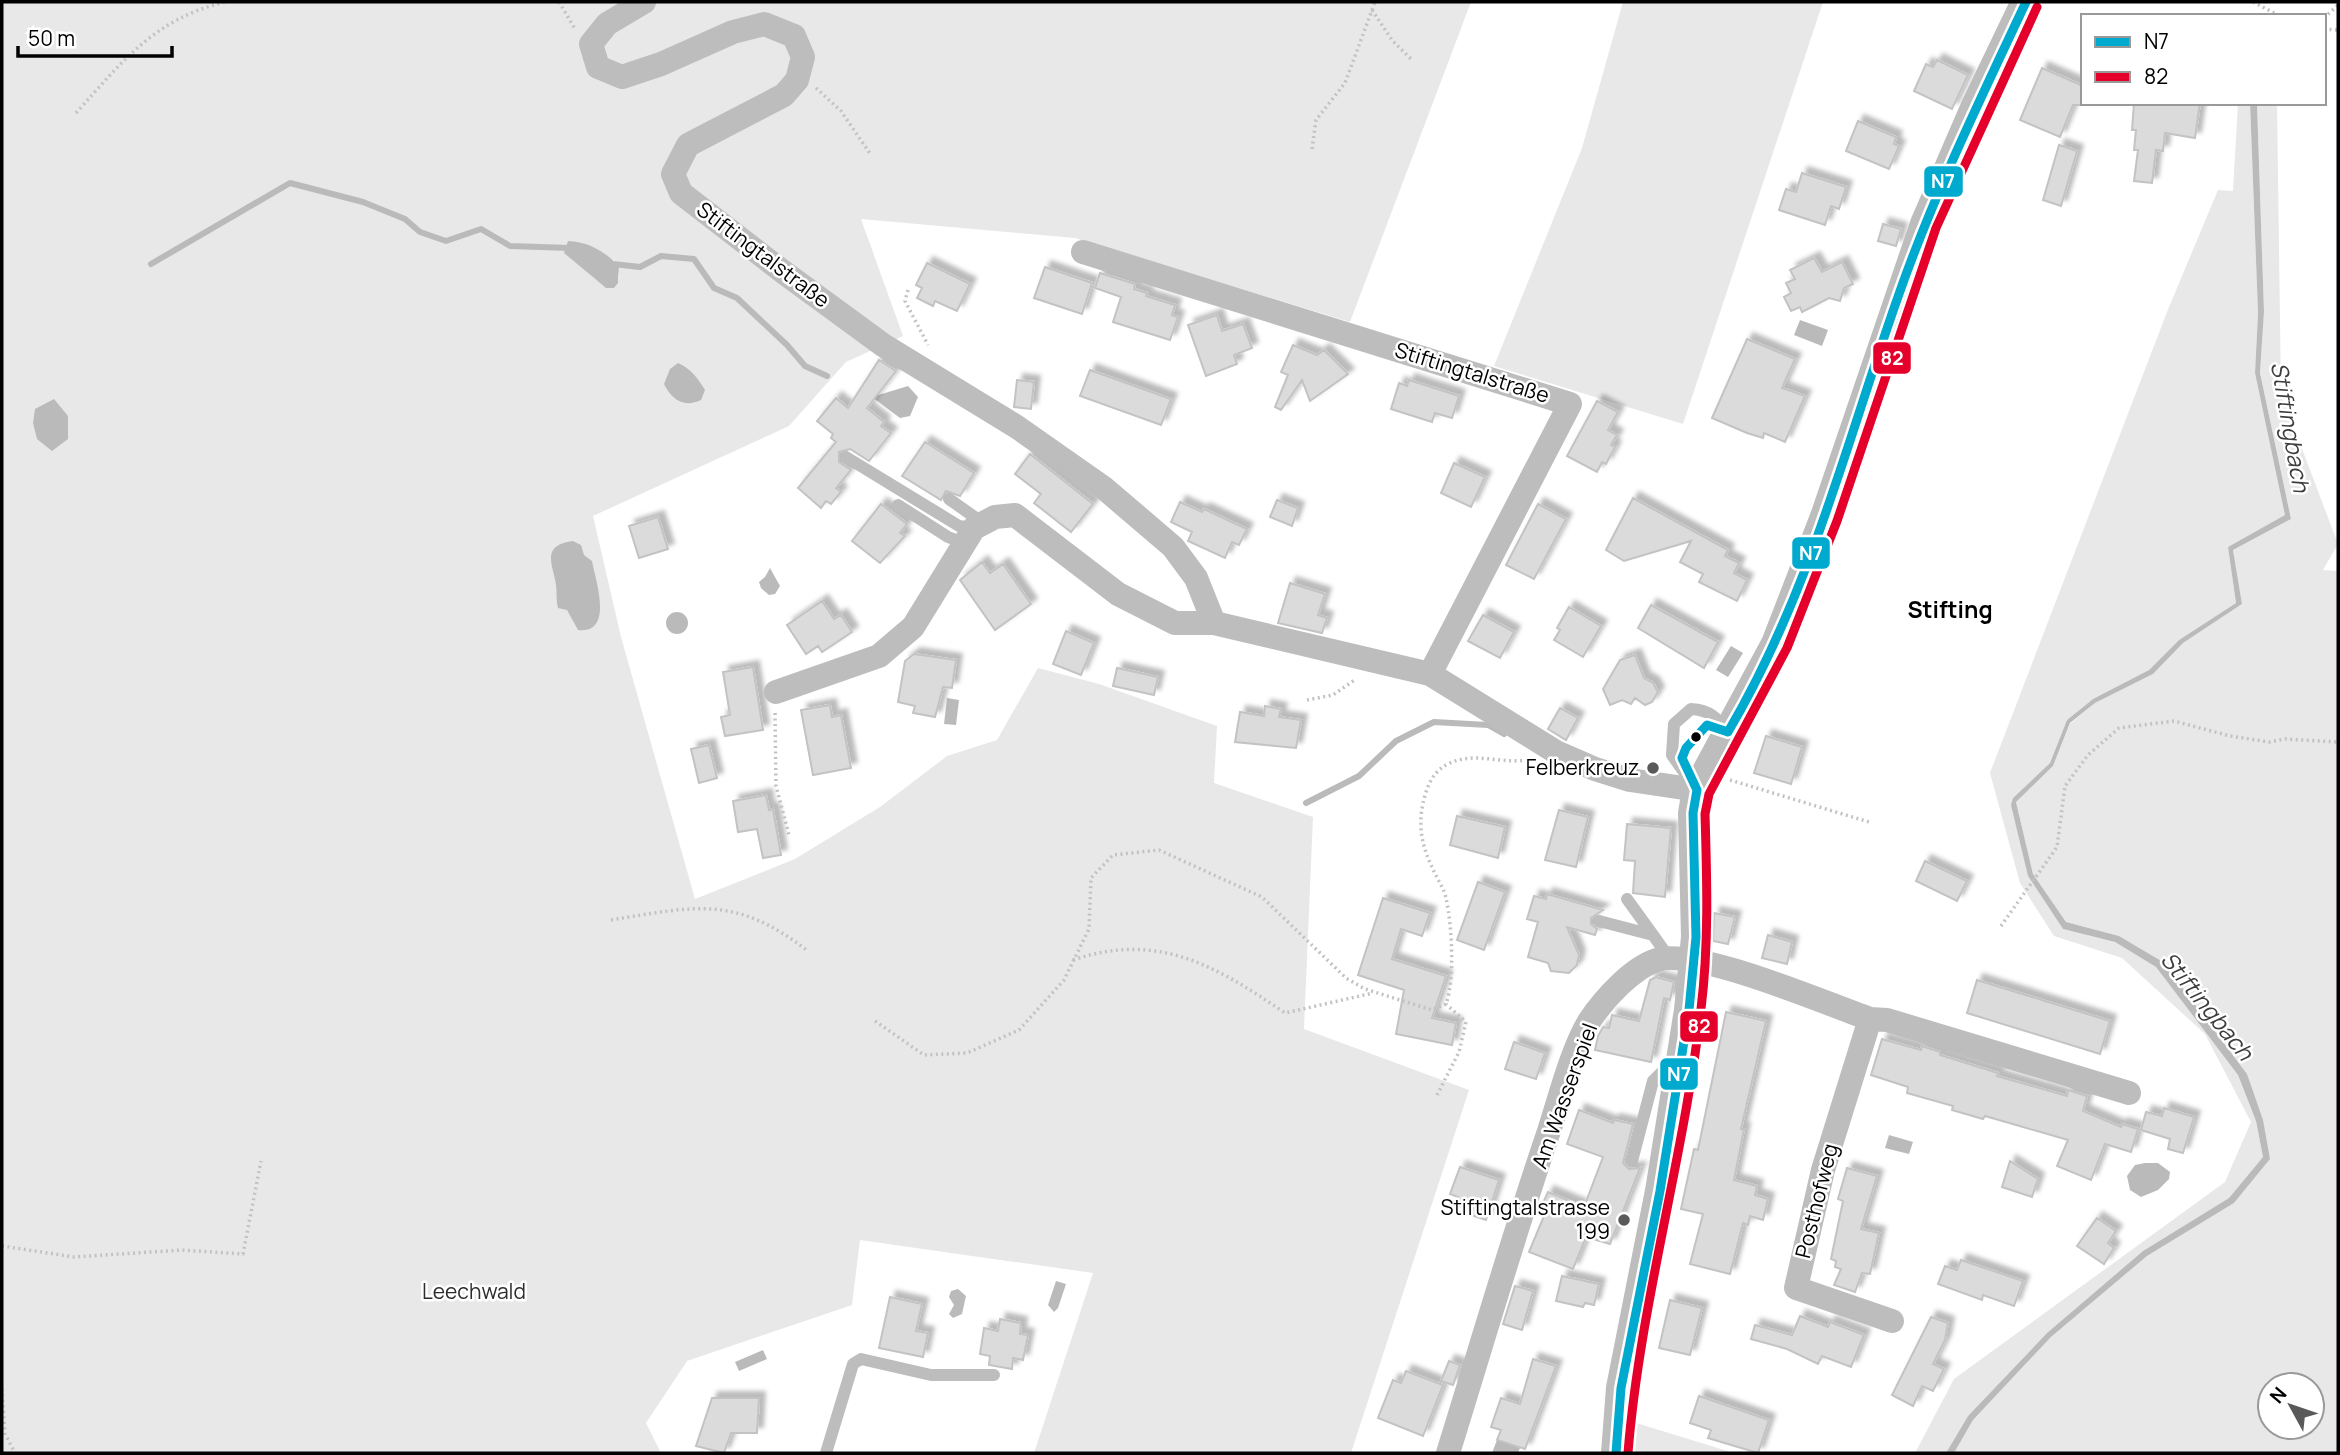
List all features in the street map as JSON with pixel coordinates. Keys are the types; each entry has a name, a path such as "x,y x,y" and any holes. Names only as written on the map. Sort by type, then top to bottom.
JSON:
{"street":[{"path":"644,2 607,24 591,44 598,67 622,77 661,64 733,32 764,24 794,36 803,57 799,72"},
{"path":"1616,1453 1621,1388 1681,1068 1682,960 1693,813 1701,781 1776,644 1825,517 1925,224 1971,116 2026,2"},
{"name":"Stiftingtalstraße","path":"799,72 796,80 783,95 688,145 673,174 681,192 711,219 883,345 1017,427 1104,488 1173,547 1196,578 1214,623"},
{"name":"Stiftingtalstraße","path":"1083,252 1570,404 1430,674"},
{"path":"776,692 880,656 913,627 974,531 995,517 1015,515 1118,594 1175,623 1214,623 1430,674 1556,752 1630,779 1701,781"},
{"name":"Am Wasserspiel","path":"1448,1453 1544,1146 1590,1021 1615,991 1641,969 1658,960 1682,960"},
{"path":"1682,960 1870,1019 1887,1020 2129,1093"},
{"name":"Posthofweg","path":"1870,1019 1823,1170 1796,1288 1892,1321"}],"lane":[{"path":"846,457 959,526 974,531"},
{"path":"949,499 974,531"},
{"path":"898,505 948,537 974,531"},
{"path":"1701,781 1672,755 1674,724 1691,709 1703,709 1715,716 1728,732"},
{"path":"1627,899 1653,935 1682,960"},
{"path":"1599,921 1653,935"},
{"path":"1632,1161 1653,1081 1663,1071 1681,1068"},
{"path":"826,1453 853,1364 861,1359 931,1375 994,1375"}],"path":[{"path":"76,113 152,33 196,9 225,2"},
{"path":"559,2 575,29 596,37"},
{"path":"1312,149 1316,120 1345,83 1375,2"},
{"path":"2253,2 2276,14"},
{"path":"1372,10 1392,40 1411,59"},
{"path":"799,72 841,111 871,155"},
{"path":"908,290 905,300 908,309 932,351"},
{"path":"1307,700 1333,695 1378,663"},
{"path":"776,692 776,786 789,835"},
{"path":"2001,926 2057,847 2066,786 2088,755 2119,728 2174,722 2230,736 2269,742 2338,742"},
{"path":"875,1021 924,1055 967,1053 1019,1030 1063,980 1088,929 1091,878 1113,855 1160,850 1262,897 1346,978 1377,993 1432,1010 1446,1003 1451,988 1451,923 1445,894 1421,840 1419,813 1430,779 1447,764 1473,757 1514,762 1556,752"},
{"path":"1701,781 1869,822"},
{"path":"611,920 691,908 739,911 779,929 808,951"},
{"path":"1073,960 1095,952 1132,947 1171,953 1211,967 1285,1013 1356,995 1377,993"},
{"path":"1437,1095 1459,1052 1466,1022 1446,1003"},
{"path":"2,1246 74,1257 182,1250 243,1254 261,1161"},
{"path":"2,1389 5,1434 15,1453"}],"green space":[{"name":"Leechwald","path":"2,2 1471,2 1350,322 1075,238 861,219 903,336 846,362 789,426 593,516 621,637 695,899 795,859 880,807 947,756 997,740 1038,668 1099,684 1217,726 1214,783 1313,817 1304,1029 1469,1090 1351,1453 1034,1453 1093,1273 860,1240 852,1305 687,1361 646,1423 661,1453 2,1453","holes":["565,253 614,260 619,274 614,288 596,280"]},
{"path":"1623,2 1823,2 1683,424 1494,366 1582,148"},
{"path":"2238,105 2250,105 2258,313 2255,373 2286,515 2228,547 2236,603 2179,640 2149,670 2093,699 2067,720 2050,763 2013,798 2028,876 2063,929 2115,942 2156,967 2238,1075 2256,1121 2263,1157 2229,1198 2143,1251 2047,1333 1968,1416 1946,1453 1915,1453 1954,1379 2225,1182 2251,1122 2205,1034 2122,958 2054,936 2020,883 1990,773 2167,312 2218,190 2233,191"},
{"path":"2257,105 2277,105 2281,393 2338,544 2323,570 2338,571 2338,1453 1954,1453 1973,1420 2051,1337 2147,1256 2234,1203 2270,1159 2247,1074 2163,962 2119,936 2066,922 2033,874 2016,802 2053,766 2070,724 2095,703 2153,674 2183,643 2242,604 2233,550 2291,519 2260,373 2264,312"},
{"path":"1633,1422 1734,1453 1633,1453"}],"shaded area":[{"path":"2250,105 2257,105 2264,312 2260,373 2291,519 2233,550 2242,604 2183,643 2153,674 2095,703 2070,723 2053,766 2016,802 2033,874 2066,922 2119,936 2163,962 2247,1074 2263,1120 2270,1159 2234,1203 2147,1256 2051,1337 1973,1420 1954,1453 1946,1453 1968,1416 2047,1333 2143,1251 2229,1198 2263,1157 2256,1121 2238,1075 2156,967 2115,942 2063,929 2028,876 2011,805 2013,798 2050,763 2067,720 2093,699 2149,670 2179,640 2236,603 2228,547 2285,515 2255,373 2258,313"},
{"path":"568,241 583,243 596,249 619,266 618,283 614,288 606,288 564,253"},
{"path":"1800,320 1828,330 1822,346 1794,335"},
{"path":"678,363 693,374 705,390 701,400 684,403 667,390 664,384 670,369"},
{"path":"908,386 918,397 910,416 900,418 872,397"},
{"path":"54,399 68,416 68,439 52,451 37,439 33,423 35,409"},
{"path":"573,541 581,545 584,555 592,561 599,593 599,615 596,624 589,629 578,630 567,610 558,608 557,605 552,552 562,543"},
{"path":"770,568 780,586 775,594 769,595 759,582"},
{"path":"677,612 685,615 688,623 685,631 677,634 669,631 666,623 669,615"},
{"path":"1731,646 1743,653 1728,677 1716,670"},
{"path":"947,698 959,700 956,725 944,724"},
{"path":"1889,1135 1913,1142 1909,1154 1885,1148"},
{"path":"2158,1163 2170,1172 2169,1179 2158,1190 2141,1197 2130,1190 2127,1176 2135,1165"},
{"path":"1056,1281 1066,1284 1058,1308 1054,1312 1048,1305"},
{"path":"958,1289 966,1296 962,1314 953,1318 949,1314 954,1305 949,1297 951,1291"},
{"path":"763,1350 767,1359 739,1371 735,1362"},
{"path":"1497,1440 1520,1448 1518,1453 1492,1453"}],"building":[{"path":"1937,60 1968,75 1952,109 1914,91 1926,64 1933,67"},
{"path":"2042,68 2081,85 2081,105 2073,105 2060,137 2020,120"},
{"path":"2134,105 2200,105 2195,138 2165,133 2163,151 2156,150 2152,183 2134,181 2138,150 2134,150 2136,130 2132,130"},
{"path":"1858,121 1896,137 1894,144 1899,146 1889,169 1846,151"},
{"path":"2059,145 2077,151 2061,206 2043,200"},
{"path":"1802,173 1846,187 1839,209 1831,206 1825,225 1779,210 1786,189 1796,192"},
{"path":"1883,224 1901,229 1896,246 1878,241"},
{"path":"1814,258 1822,272 1842,262 1853,284 1844,288 1840,301 1829,298 1802,312 1800,307 1791,311 1784,297 1791,293 1786,283 1795,279 1790,270"},
{"path":"927,263 970,284 957,311 935,301 933,306 917,298 922,288 916,285"},
{"path":"1045,267 1092,283 1082,314 1034,298"},
{"path":"1100,273 1135,284 1134,289 1147,293 1146,296 1175,305 1172,315 1178,317 1170,340 1113,322 1121,297 1095,288"},
{"path":"1217,315 1222,331 1243,324 1252,348 1234,355 1237,364 1206,376 1188,325"},
{"path":"1747,339 1795,359 1782,388 1805,396 1785,442 1764,433 1763,438 1747,433 1712,418"},
{"path":"1293,345 1317,355 1324,350 1348,374 1310,401 1302,380 1281,410 1275,407 1288,375 1281,372"},
{"path":"879,360 896,371 867,408 884,422 881,426 891,433 869,461 850,449 839,452 839,462 851,470 836,488 841,492 831,504 826,501 821,508 798,488 836,442 831,438 833,434 817,421 836,398 848,408"},
{"path":"1090,370 1171,399 1161,425 1080,396"},
{"path":"1017,380 1034,382 1031,409 1014,407"},
{"path":"1409,380 1459,396 1452,418 1435,413 1432,422 1391,409 1399,383 1407,386"},
{"path":"1597,401 1618,412 1608,430 1617,435 1611,445 1615,447 1606,464 1602,462 1597,472 1567,456"},
{"path":"925,442 974,473 960,496 946,491 941,500 902,476"},
{"path":"1030,454 1093,504 1071,532 1034,503 1041,494 1015,474"},
{"path":"1454,463 1485,477 1471,507 1441,493"},
{"path":"1633,498 1728,550 1725,556 1739,563 1734,573 1747,580 1737,601 1699,582 1703,574 1680,562 1691,541 1624,561 1606,550"},
{"path":"1277,500 1298,508 1292,526 1270,517"},
{"path":"1180,502 1202,512 1204,509 1247,529 1239,545 1232,542 1225,558 1188,541 1192,532 1171,522"},
{"path":"881,504 907,524 900,533 905,536 880,563 852,541"},
{"path":"1538,504 1566,519 1534,579 1506,565"},
{"path":"658,517 668,549 639,558 629,526"},
{"path":"982,562 990,573 1003,564 1031,604 995,630 960,580"},
{"path":"1290,583 1325,594 1318,615 1327,618 1322,633 1278,623"},
{"path":"822,601 834,619 841,615 852,632 822,652 818,646 806,654 787,625"},
{"path":"1651,605 1718,642 1704,668 1638,628"},
{"path":"1569,607 1601,626 1583,657 1554,640 1560,630 1557,628"},
{"path":"1483,615 1514,632 1500,658 1468,641"},
{"path":"1066,631 1094,643 1081,675 1053,664"},
{"path":"914,654 956,660 952,688 943,687 935,717 913,713 915,706 898,702 905,661"},
{"path":"1635,655 1644,678 1653,683 1658,692 1652,702 1645,705 1635,698 1631,704 1622,700 1610,705 1603,689 1620,660"},
{"path":"753,667 763,730 725,736 721,717 730,715 723,672"},
{"path":"1117,668 1158,677 1154,695 1113,686"},
{"path":"830,705 832,717 841,715 851,768 813,775 801,710"},
{"path":"1265,706 1281,709 1279,717 1301,720 1296,748 1235,742 1240,712 1264,716"},
{"path":"1560,708 1578,718 1566,740 1548,729"},
{"path":"1766,736 1802,747 1791,784 1754,773"},
{"path":"709,745 717,778 699,783 691,749"},
{"path":"766,795 769,810 773,809 781,855 763,858 757,829 738,832 733,801"},
{"path":"1559,810 1588,817 1576,867 1545,860"},
{"path":"1457,816 1505,827 1498,858 1450,845"},
{"path":"1627,824 1671,828 1665,897 1633,893 1635,861 1624,860"},
{"path":"1925,861 1967,881 1957,901 1916,881"},
{"path":"1478,882 1505,892 1484,950 1457,940"},
{"path":"1547,894 1603,910 1591,918 1591,924 1597,929 1595,935 1567,927 1579,955 1577,965 1569,973 1551,971 1548,963 1528,957 1538,922 1527,919 1534,896 1546,899"},
{"path":"1383,898 1430,913 1422,936 1401,929 1392,959 1446,976 1432,1018 1456,1023 1452,1045 1396,1034 1404,990 1358,975"},
{"path":"1714,913 1735,917 1728,944 1713,941"},
{"path":"1768,935 1792,942 1787,964 1762,958"},
{"path":"1656,977 1674,982 1670,1000 1664,998 1651,1062 1595,1050 1598,1036 1603,1027 1609,1028 1612,1015 1639,1021 1650,980"},
{"path":"1977,980 2110,1021 2100,1054 1967,1013"},
{"path":"1726,1012 1766,1021 1741,1129 1744,1129 1734,1180 1757,1186 1755,1195 1768,1199 1763,1220 1750,1216 1748,1225 1743,1223 1730,1274 1690,1264 1703,1214 1681,1209 1694,1149 1698,1150"},
{"path":"1882,1039 1921,1050 1922,1046 1940,1052 1940,1055 1998,1073 1997,1076 2067,1096 2068,1090 2087,1096 2083,1111 2121,1127 2122,1124 2138,1129 2131,1152 2105,1144 2091,1180 2057,1166 2068,1140 1985,1116 1983,1119 1952,1110 1953,1106 1907,1093 1908,1087 1871,1075"},
{"path":"1514,1042 1545,1053 1536,1079 1505,1069"},
{"path":"2164,1108 2194,1117 2183,1153 2168,1149 2170,1139 2141,1130 2146,1112 2162,1116"},
{"path":"1579,1110 1613,1123 1614,1120 1633,1124 1623,1163 1629,1169 1640,1168 1610,1244 1586,1237 1573,1269 1529,1252 1544,1216 1538,1214 1548,1192 1584,1207 1603,1157 1567,1144"},
{"path":"2010,1161 2038,1179 2032,1197 2002,1187"},
{"path":"1460,1167 1499,1180 1486,1220 1471,1215 1473,1208 1456,1202 1458,1197 1450,1194"},
{"path":"1847,1168 1877,1176 1861,1229 1879,1233 1870,1274 1862,1273 1855,1292 1834,1285 1841,1269 1835,1267 1836,1261 1831,1259 1843,1201 1838,1199"},
{"path":"2097,1218 2116,1231 2108,1243 2114,1248 2104,1264 2077,1246"},
{"path":"1961,1260 2023,1281 2014,1306 1983,1295 1982,1300 1938,1284 1945,1266 1957,1270"},
{"path":"1562,1276 1599,1284 1594,1305 1585,1303 1583,1307 1556,1301"},
{"path":"1515,1286 1533,1291 1522,1330 1503,1324"},
{"path":"890,1297 922,1304 916,1331 928,1333 923,1357 879,1348"},
{"path":"1670,1300 1702,1308 1690,1355 1659,1348"},
{"path":"1800,1316 1828,1327 1830,1322 1864,1335 1851,1367 1822,1356 1818,1364 1787,1349 1751,1339 1755,1325 1792,1335"},
{"path":"1931,1317 1948,1323 1945,1340 1933,1364 1944,1369 1933,1391 1922,1386 1913,1406 1892,1395"},
{"path":"1000,1319 1021,1323 1020,1334 1028,1335 1023,1360 1013,1358 1012,1369 989,1365 990,1356 980,1354 984,1328 998,1331"},
{"path":"1533,1359 1556,1366 1525,1449 1497,1440 1501,1430 1491,1427 1501,1398 1520,1404"},
{"path":"1449,1361 1460,1365 1453,1385 1441,1381"},
{"path":"1406,1371 1443,1385 1423,1436 1378,1418 1393,1380 1401,1383"},
{"path":"1699,1396 1769,1420 1758,1453 1708,1438 1711,1430 1690,1423"},
{"path":"712,1398 759,1398 757,1433 731,1433 724,1453 696,1446"}],"waterway":[{"path":"151,264 290,183 363,202 405,219 420,232 446,241 481,229 510,246 570,248"},
{"path":"613,264 640,267 661,256 694,259 714,288 737,298 787,345 805,366 827,376"},
{"path":"1306,803 1359,776 1396,741 1434,722 1488,725 1504,734"}],"transit line":[{"name":"N7","path":"1728,732 1757,679 1804,572 1927,220 2026,2"},
{"name":"82","path":"1628,1453 1642,1342 1684,1120 1704,985 1707,888 1705,814 1709,794 1787,648 1837,521 1936,228 2037,7"},
{"name":"N7","path":"1616,1453 1621,1388 1660,1191 1689,1010 1696,937 1693,813 1697,790 1682,758 1686,748 1707,725 1728,732"}],"place":[{"name":"Felberkreuz","path":"1653,768"},
{"name":"Stiftingtalstrasse 199","path":"1624,1220"}],"district":[{"name":"Stifting","path":"1950,610"}],"water label":[{"name":"Stiftingbach","path":"2290,427"},
{"name":"Stiftingbach","path":"2207,1006"}]}
